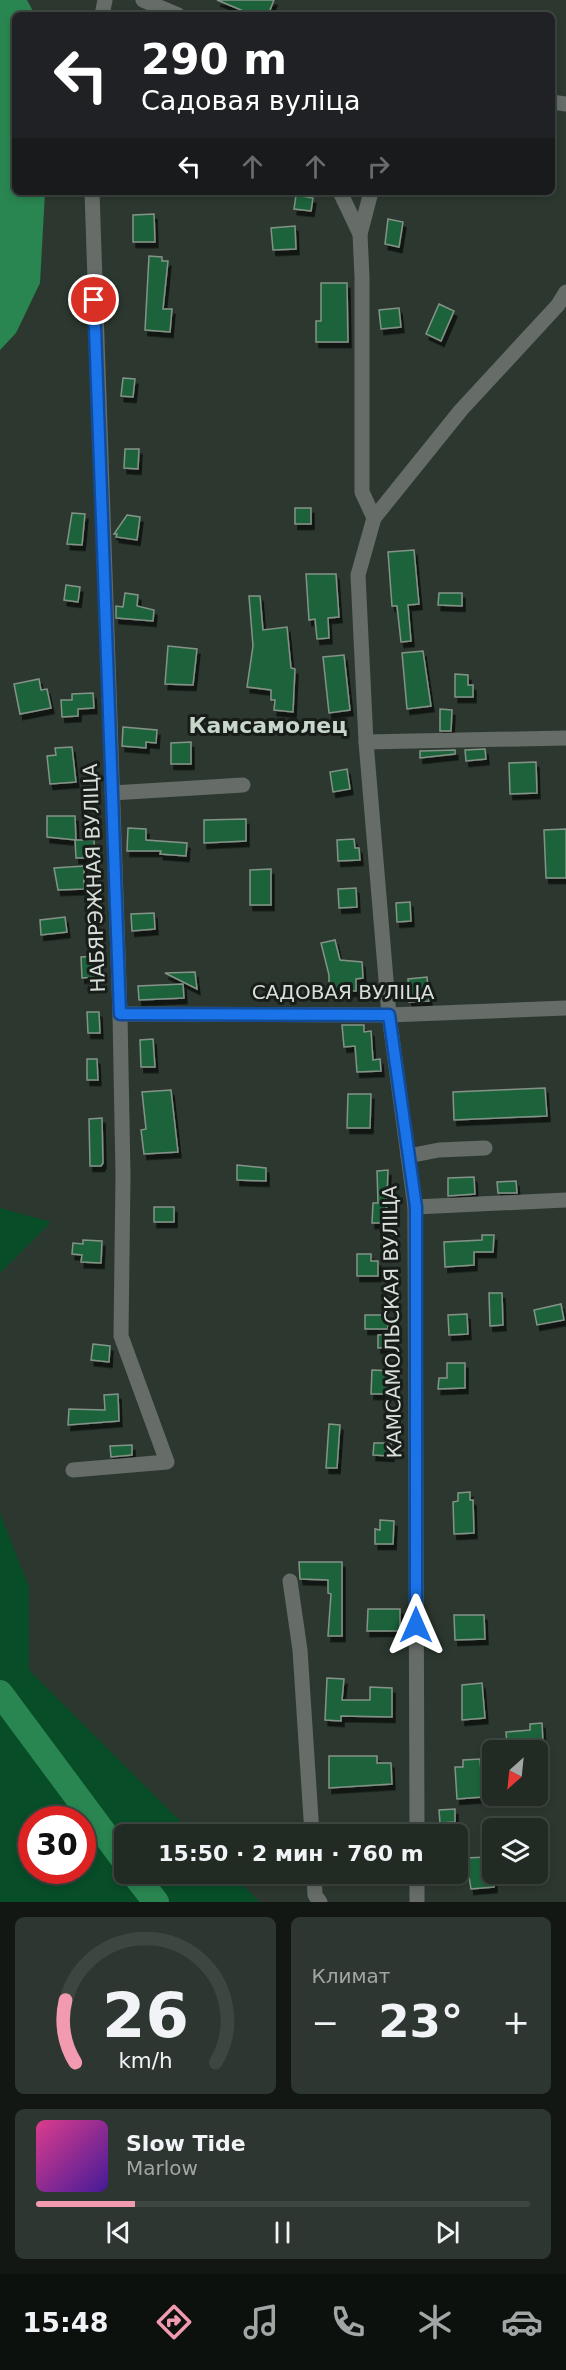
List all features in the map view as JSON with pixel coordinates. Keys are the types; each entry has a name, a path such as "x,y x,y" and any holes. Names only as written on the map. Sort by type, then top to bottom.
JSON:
{"street":[{"path":"143,0 171,12"},
{"name":"НАБЯРЭЖНАЯ ВУЛІЦА","path":"73,1470 167,1461 121,1336 123,1175 120,1014 92,195"},
{"path":"341,195 360,234"},
{"path":"370,195 360,234 362,492 374,518 461,410 558,305 566,292"},
{"name":"КАМСАМОЛЬСКАЯ ВУЛІЦА","path":"374,518 358,575 366,742 389,1015 416,1207 417,1824"},
{"path":"366,742 566,738"},
{"path":"111,794 243,785"},
{"name":"САДОВАЯ ВУЛІЦА","path":"120,1014 389,1015 566,1008"},
{"path":"408,1156 439,1150 485,1148"},
{"path":"416,1207 566,1200"},
{"path":"290,1581 300,1650 311,1824"},
{"path":"314,1884 315,1895 320,1902"},
{"path":"417,1884 417,1902"}],"shaded area":[{"path":"0,0 27,0 33,12 12,12 12,195 45,195 40,283 16,333 0,350"},
{"path":"0,1208 51,1222 0,1273"},
{"path":"0,1513 29,1587 29,1670 183,1824 114,1824 114,1884 242,1884 260,1902 0,1902"}],"building":[{"path":"217,0 274,0 269,12 246,12"},
{"path":"296,195 313,198 311,211 294,209"},
{"path":"154,214 155,242 133,242 133,215"},
{"path":"388,219 403,222 399,247 385,244"},
{"path":"295,226 296,249 273,250 271,228"},
{"path":"149,256 162,257 162,261 168,261 163,309 172,309 170,332 145,330"},
{"path":"321,283 347,283 348,342 316,342 316,321 321,321"},
{"path":"439,304 454,311 441,341 426,334"},
{"path":"399,308 401,327 381,329 379,310"},
{"path":"123,378 135,379 133,397 121,396"},
{"path":"125,449 139,449 138,469 124,468"},
{"path":"295,508 311,508 311,524 295,524"},
{"path":"72,513 85,514 82,545 67,544"},
{"path":"127,515 140,517 137,540 116,537 117,534 114,534"},
{"path":"414,550 419,604 408,605 411,641 401,642 397,606 392,606 388,552"},
{"path":"306,574 336,574 339,617 328,618 329,638 317,639 315,619 309,620"},
{"path":"66,585 80,587 78,602 64,600"},
{"path":"125,593 138,595 137,606 154,610 153,621 116,618 116,606 123,607"},
{"path":"439,593 462,593 462,606 438,605"},
{"path":"249,596 260,596 263,630 287,627 291,668 295,669 293,712 274,710 275,700 271,700 271,690 247,687 253,646"},
{"path":"168,646 197,649 193,685 165,684"},
{"path":"423,651 431,706 407,709 402,653"},
{"path":"344,655 350,710 329,713 323,657"},
{"path":"455,674 468,675 468,685 473,685 473,697 455,697"},
{"path":"39,679 41,690 47,689 51,708 20,714 14,684"},
{"path":"93,693 94,708 78,709 78,716 62,717 61,700 72,700 72,694"},
{"path":"440,709 452,710 451,731 440,731"},
{"path":"123,727 157,730 156,743 146,742 146,748 122,746"},
{"path":"191,742 191,764 171,764 171,743"},
{"path":"72,747 76,782 50,784 47,756 56,755 55,748"},
{"path":"485,749 486,759 466,761 465,750"},
{"path":"455,750 455,754 420,758 420,751"},
{"path":"536,762 537,793 510,794 509,763"},
{"path":"347,769 350,789 333,792 330,772"},
{"path":"47,816 75,816 76,840 47,837"},
{"path":"246,819 246,841 204,843 204,820"},
{"path":"128,828 146,829 146,840 187,843 186,856 160,854 161,851 127,851"},
{"path":"566,829 566,878 546,878 544,830"},
{"path":"354,839 355,848 359,848 360,860 338,861 337,840"},
{"path":"75,840 94,840 95,858 76,858"},
{"path":"84,866 84,889 58,890 54,868"},
{"path":"271,869 271,905 250,905 250,870"},
{"path":"356,888 357,907 339,908 338,889"},
{"path":"410,902 411,921 397,922 396,903"},
{"path":"154,913 155,929 132,931 131,914"},
{"path":"65,917 67,932 41,935 40,920"},
{"path":"335,940 340,960 362,962 363,978 356,979 356,991 329,990 329,975 321,943"},
{"path":"96,956 97,977 82,978 81,957"},
{"path":"195,972 197,989 165,973"},
{"path":"427,977 429,1001 409,1002 408,979"},
{"path":"183,984 184,998 139,1000 138,986"},
{"path":"87,1012 99,1012 100,1033 88,1033"},
{"path":"342,1025 364,1025 364,1032 371,1031 373,1060 380,1059 381,1071 357,1072 355,1046 344,1047"},
{"path":"153,1039 155,1067 141,1067 140,1040"},
{"path":"87,1059 97,1059 98,1080 87,1080"},
{"path":"545,1088 547,1116 454,1120 453,1092"},
{"path":"171,1090 178,1152 144,1154 141,1130 146,1129 142,1092"},
{"path":"348,1094 371,1094 370,1128 347,1128"},
{"path":"102,1118 103,1163 101,1166 90,1166 89,1119"},
{"path":"237,1165 266,1168 266,1181 237,1180"},
{"path":"388,1170 386,1223 372,1223 373,1203 378,1203 377,1171"},
{"path":"474,1177 475,1194 448,1196 448,1178"},
{"path":"516,1181 517,1193 498,1193 497,1182"},
{"path":"154,1207 174,1207 174,1222 154,1222"},
{"path":"482,1235 494,1235 493,1252 474,1252 474,1265 445,1267 444,1242 482,1240"},
{"path":"83,1240 102,1241 101,1263 81,1262 82,1255 72,1254 73,1243 83,1244"},
{"path":"357,1254 371,1254 371,1261 378,1261 378,1276 357,1276"},
{"path":"489,1293 502,1293 503,1325 490,1326"},
{"path":"561,1304 564,1320 537,1325 534,1310"},
{"path":"467,1314 468,1334 449,1335 448,1315"},
{"path":"365,1315 388,1315 388,1329 365,1329"},
{"path":"394,1334 395,1347 378,1348 378,1335"},
{"path":"93,1344 110,1346 109,1362 91,1360"},
{"path":"447,1363 465,1363 465,1388 438,1389 439,1378 447,1378"},
{"path":"372,1370 392,1371 392,1383 397,1383 396,1394 371,1394"},
{"path":"118,1394 119,1421 68,1425 69,1409 105,1410 104,1395"},
{"path":"329,1424 340,1425 337,1468 326,1468"},
{"path":"374,1443 391,1443 391,1456 373,1455"},
{"path":"132,1445 132,1455 111,1457 110,1446"},
{"path":"470,1492 470,1500 473,1500 474,1533 454,1534 453,1502 458,1501 458,1493"},
{"path":"380,1520 394,1521 393,1544 375,1544 375,1529 380,1530"},
{"path":"299,1562 342,1562 342,1636 328,1636 331,1594 328,1593 328,1580 300,1579"},
{"path":"368,1609 400,1609 400,1631 367,1631"},
{"path":"454,1615 484,1615 485,1639 455,1640"},
{"path":"327,1678 344,1679 342,1700 370,1700 370,1687 392,1688 392,1717 341,1716 341,1721 325,1720"},
{"path":"482,1683 485,1718 462,1720 462,1685"},
{"path":"542,1723 543,1740 507,1740 506,1732 530,1730 530,1724"},
{"path":"329,1756 377,1756 377,1763 391,1763 392,1784 329,1788"},
{"path":"480,1759 482,1797 457,1799 455,1767 463,1767 463,1760"},
{"path":"455,1809 455,1822 440,1823 439,1810"},
{"path":"482,1857 482,1884 494,1884 494,1887 471,1889 468,1858"}],"waterway":[{"path":"0,1693 114,1847"},
{"path":"142,1884 156,1902"}],"district":[{"name":"Камсамолец","path":"268,725"}],"route":[{"path":"94,300 120,1014 389,1015 416,1207 416,1625"}]}
